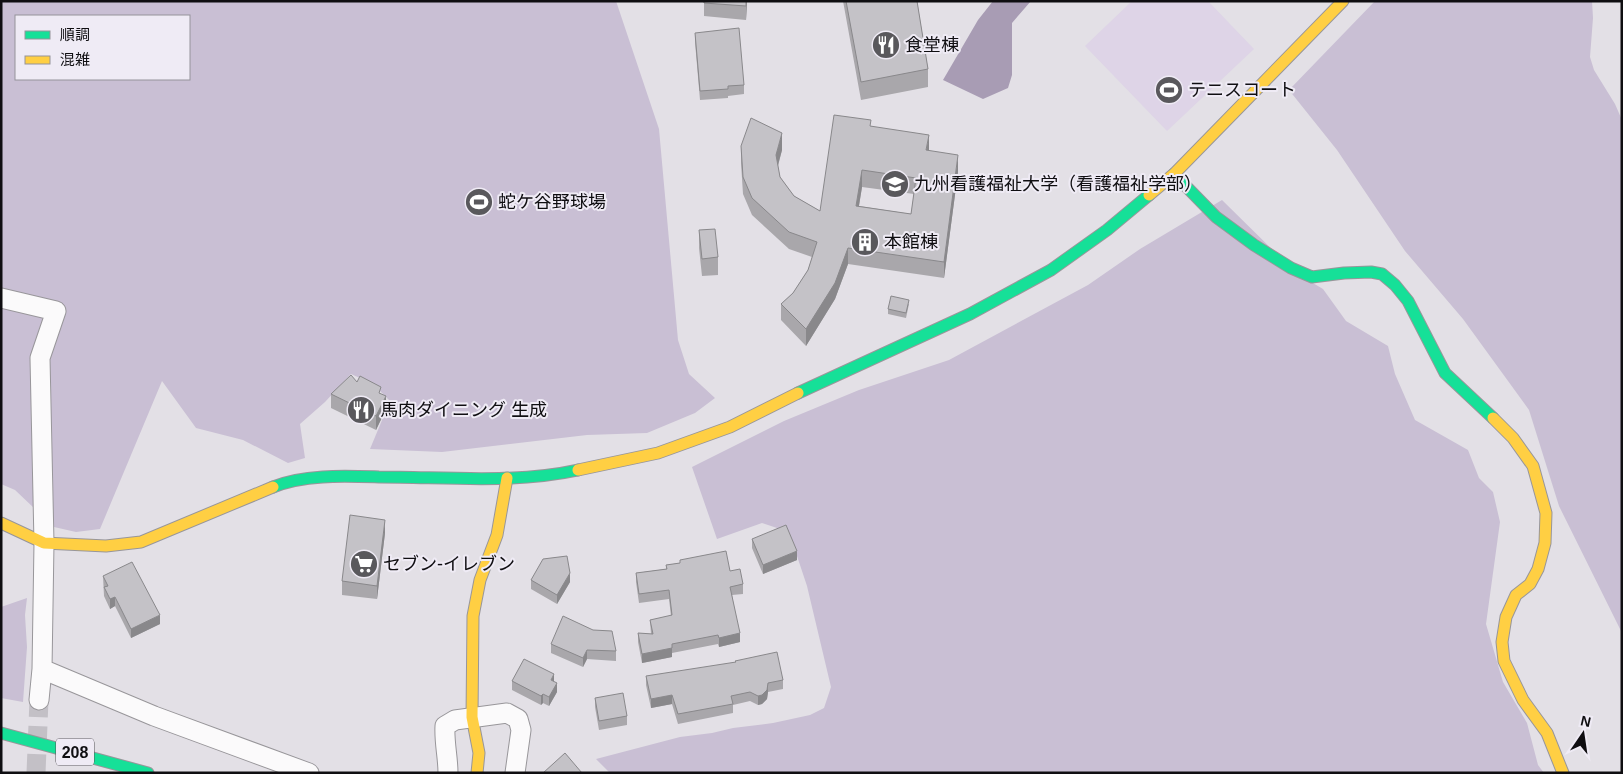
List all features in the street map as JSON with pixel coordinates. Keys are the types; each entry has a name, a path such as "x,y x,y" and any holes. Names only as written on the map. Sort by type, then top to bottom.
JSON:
{"main road":[{"path":"1,523 44,543 106,546 141,542 282,483 331,476 507,478 556,475 658,453 730,427 844,371 970,314 1051,270 1107,230 1174,174 1343,1"},
{"path":"1174,174 1216,217 1254,245 1291,268 1312,277 1371,272 1382,274 1395,285 1408,301 1445,373 1513,438 1533,466 1546,513 1545,542 1538,569 1530,584 1516,595 1506,617 1502,642 1504,661 1523,700 1547,733 1563,773"},
{"path":"477,773 479,754 472,717 473,616 480,580 497,535 507,478"},
{"name":"208","path":"1,733 148,773"}],"street":[{"path":"1,298 56,311 40,358 44,543 42,669 39,700"},
{"path":"42,669 154,716 309,773"},
{"path":"448,773 448,754 444,740 445,726 455,720 506,713 518,719 521,730 516,773"}],"shaded area":[{"path":"1,1 616,1 659,129 678,340 689,374 715,398 695,413 647,433 587,435 442,452 370,449 390,401 373,384 351,374 325,402 300,424 305,458 288,463 243,440 196,428 162,381 100,529 76,532 54,527 15,490 1,484"},
{"path":"993,1 1031,1 1012,23 1012,75 1008,88 983,99 943,80 978,20"},
{"name":"テニスコート","path":"1132,1 1208,1 1254,49 1167,131 1085,46"},
{"path":"1375,1 1592,1 1593,18 1590,57 1594,70 1615,104 1622,120 1622,633 1559,506 1529,410 1463,319 1405,251 1337,150 1289,90"},
{"path":"1222,200 1296,273 1323,289 1346,321 1388,346 1395,374 1415,420 1468,450 1479,478 1493,492 1500,522 1486,624 1503,682 1527,723 1538,765 1544,773 610,773 596,759 680,737 773,723 810,715 824,708 831,687 807,586 789,532 762,523 717,539 692,467 784,421 859,390 949,360 1088,285 1140,249"},
{"path":"27,598 25,615 27,647 23,702 1,698 1,607"}],"building":[{"path":"704,1 746,1 746,6 704,3"},
{"name":"食堂棟","path":"846,1 917,1 928,69 861,82"},
{"path":"739,28 744,85 728,86 728,89 700,91 695,33"},
{"path":"834,115 871,120 870,126 929,135 926,150 958,155 944,262 848,248 835,283 806,329 781,304 793,293 808,270 817,242 789,232 752,198 743,177 741,146 751,118 782,133 776,155 780,177 794,196 820,211","holes":["862,170 916,178 911,214 856,206"]},
{"path":"715,229 718,257 702,259 699,230"},
{"path":"891,296 909,300 906,313 888,309"},
{"path":"351,375 357,382 360,376 381,387 379,393 386,396 376,416 331,394"},
{"name":"セブン-イレブン","path":"350,515 385,520 377,586 342,581"},
{"path":"786,525 797,551 763,565 752,539"},
{"path":"726,551 730,571 740,569 743,584 730,587 740,633 719,638 718,635 672,644 672,648 642,654 638,633 653,634 650,620 672,615 669,590 639,594 636,573 667,569 666,565 680,563 680,560"},
{"path":"567,556 570,573 557,595 531,580 543,559"},
{"path":"132,562 160,615 131,629 115,597 110,599 104,587 108,586 103,576"},
{"path":"563,616 593,630 612,631 616,651 587,650 583,658 551,644"},
{"path":"777,652 783,680 768,683 767,690 762,695 758,696 750,692 731,696 733,704 678,714 672,695 651,699 646,676 736,662"},
{"path":"524,659 554,674 551,680 557,683 549,697 543,694 541,696 512,681"},
{"path":"623,693 627,716 599,721 595,698"},
{"path":"565,753 582,773 543,773"}],"tunnel":[{"path":"36,773 39,700"}],"traffic: fast":[{"path":"1174,174 1216,217 1254,245 1291,268 1312,277 1344,273 1371,272 1382,274 1395,285 1408,301 1445,373 1493,418"},
{"path":"798,393 970,314 1051,270 1107,230 1149,195"},
{"path":"273,487 298,480 325,477 504,478 529,477 578,470"},
{"path":"1,733 148,773"}],"traffic: slow":[{"path":"1149,195 1174,174 1343,1"},
{"path":"578,470 658,453 730,427 798,393"},
{"path":"1493,418 1513,438 1533,466 1546,513 1545,543 1538,569 1530,584 1516,595 1506,617 1502,642 1504,661 1523,700 1547,733 1563,773"},
{"path":"477,773 479,753 472,717 473,616 480,580 497,535 507,478"},
{"path":"1,523 44,543 106,546 141,542 273,487"}],"place":[{"name":"食堂棟","path":"886,45"},
{"name":"テニスコート","path":"1169,90"},
{"name":"九州看護福祉大学（看護福祉学部）","path":"895,184"},
{"name":"蛇ケ谷野球場","path":"479,202"},
{"name":"本館棟","path":"865,242"},
{"name":"馬肉ダイニング 生成","path":"361,410"},
{"name":"セブン-イレブン","path":"364,564"}]}
